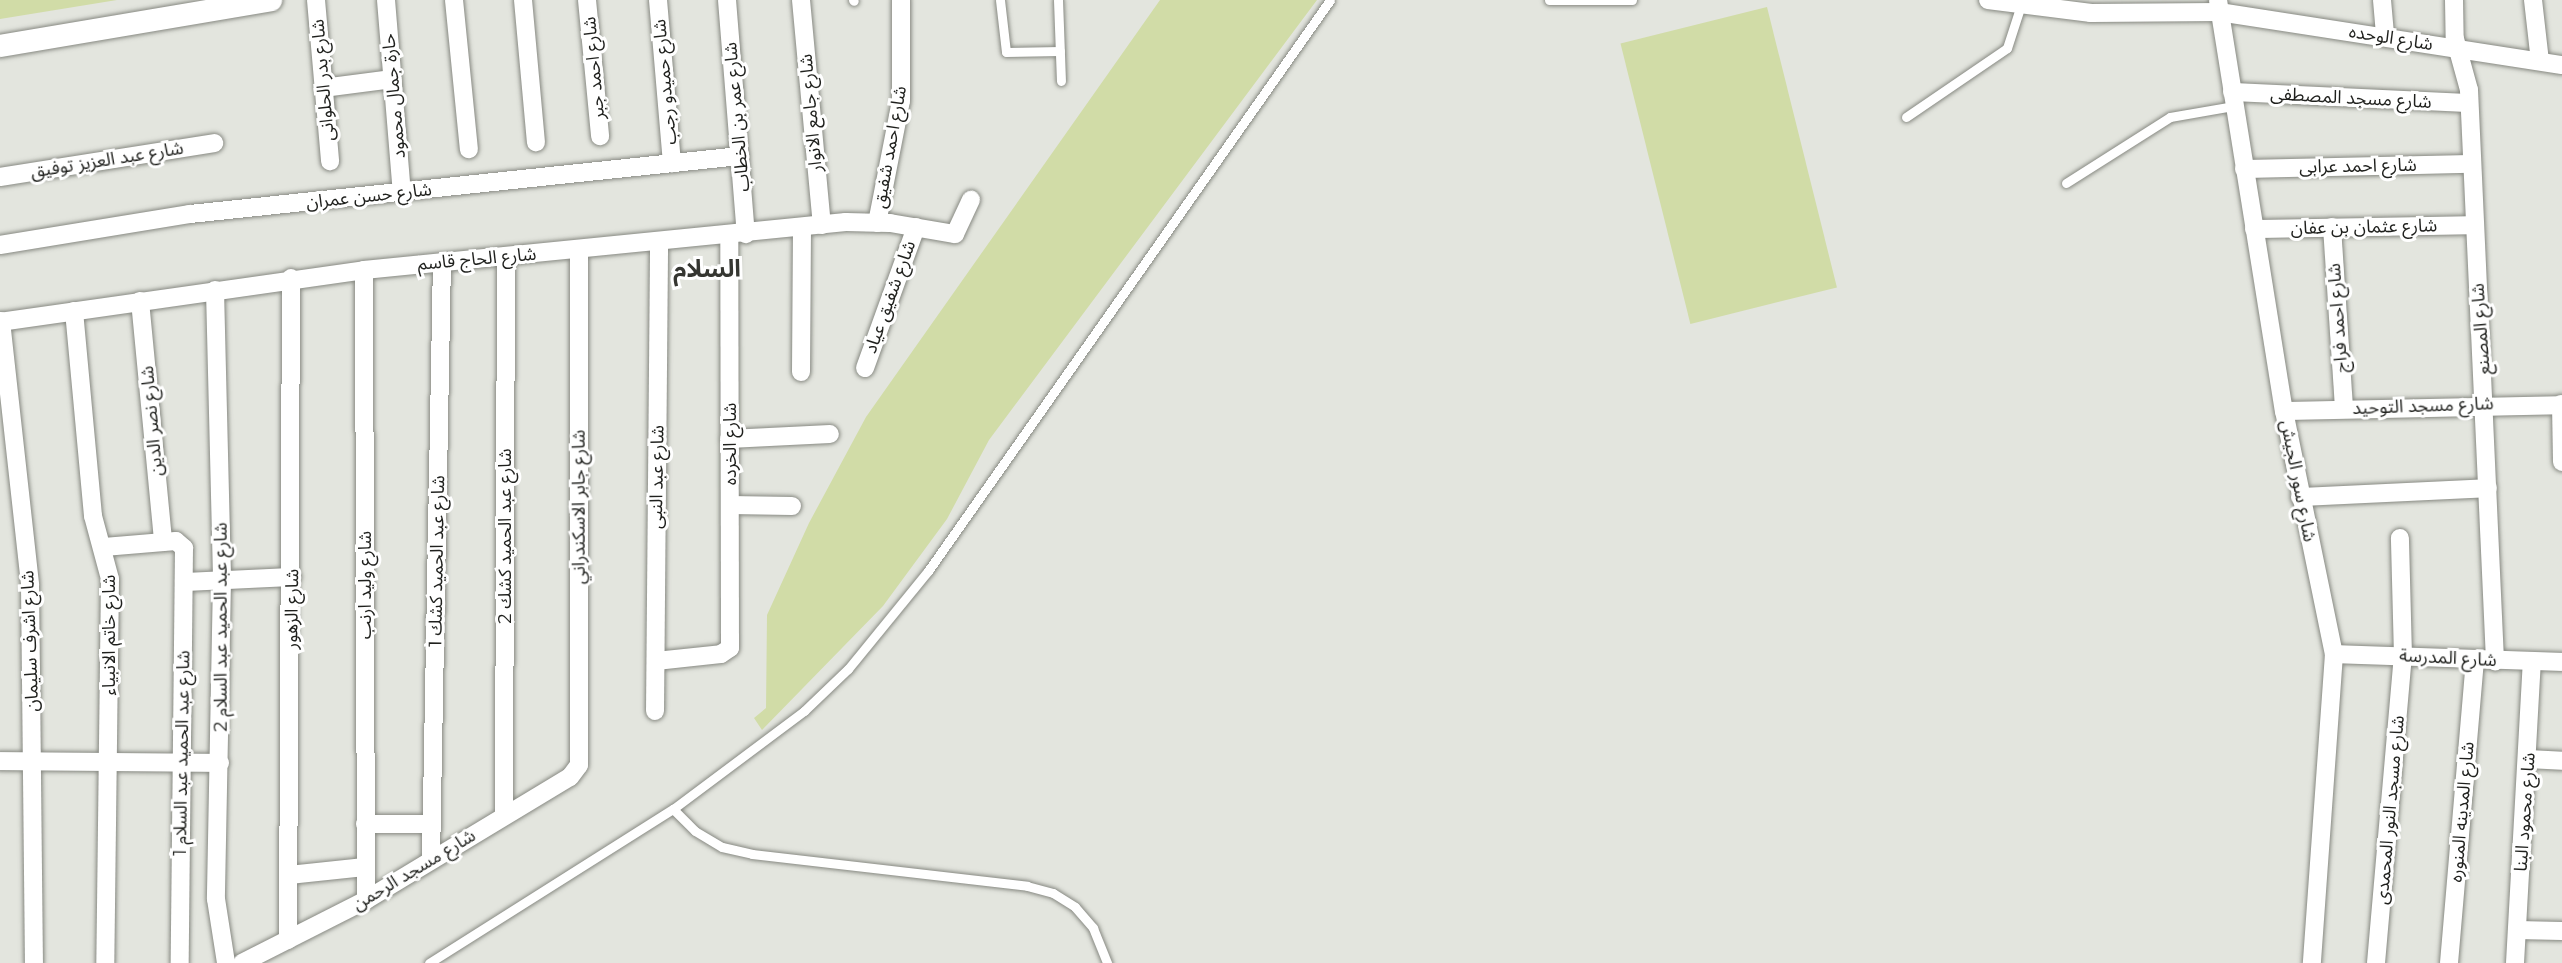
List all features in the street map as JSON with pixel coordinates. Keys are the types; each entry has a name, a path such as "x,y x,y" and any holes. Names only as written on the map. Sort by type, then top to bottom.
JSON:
{"street":[{"path":"0,46 271,0"},
{"name":"شارع بدر الحلوانى","path":"316,0 330,161"},
{"name":"حارة جمال محمود","path":"386,0 402,193"},
{"path":"454,0 469,149"},
{"path":"523,0 536,142"},
{"name":"شارع احمد جبر","path":"587,0 600,136"},
{"name":"شارع حميدو رجب","path":"658,0 672,163"},
{"name":"شارع عمر بن الخطاب","path":"728,0 740,156 737,235"},
{"name":"شارع جامع الانوار","path":"801,0 822,225"},
{"name":"شارع احمد شفيق","path":"877,223 901,101 901,0"},
{"name":"شارع الوحده","path":"1988,0 2127,15 2219,6 2385,37 2562,65"},
{"path":"2382,0 2385,37"},
{"name":"شارع المصنع","path":"2454,0 2458,48 2465,64 2469,103 2485,404 2495,661"},
{"path":"2534,0 2540,61"},
{"name":"شارع سور الجيش","path":"2219,6 2284,411 2334,654 2312,963"},
{"path":"323,88 392,79"},
{"name":"شارع مسجد المصطفى","path":"2233,99 2469,103"},
{"name":"شارع عبد العزيز توفيق","path":"0,177 214,142"},
{"name":"شارع حسن عمران","path":"0,245 190,214 740,156"},
{"name":"شارع احمد عرابى","path":"2244,169 2472,164"},
{"name":"شارع الحاج قاسم","path":"0,322 364,270 822,225 877,223 955,234 971,199"},
{"name":"شارع عثمان بن عفان","path":"2254,229 2474,225"},
{"name":"شارع شفيق عياد","path":"865,368 916,227"},
{"name":"شارع احمد فراج","path":"2332,227 2344,409"},
{"path":"801,372 802,228"},
{"name":"شارع الخرده","path":"656,661 729,651 729,439 737,235"},
{"name":"شارع عبد النبى","path":"655,711 659,242"},
{"name":"شارع جابر الاسكندراني","path":"579,250 579,765"},
{"name":"شارع عبد الحميد كشك 2","path":"504,816 506,256"},
{"name":"شارع عبد الحميد كشك 1","path":"431,860 442,262"},
{"name":"شارع وليد ارنب","path":"364,270 366,900"},
{"name":"شارع الزهور","path":"288,940 292,577 291,279"},
{"name":"شارع عبد الحميد عبد السلام 2","path":"215,290 222,580 216,899 226,963"},
{"name":"شارع نصر الدين","path":"140,301 163,542"},
{"name":"شارع خاتم الانبياء","path":"74,311 93,516 104,547 110,579 110,763 105,963"},
{"name":"شارع اشرف سليمان","path":"0,322 30,585 34,762 34,963"},
{"name":"شارع مسجد التوحيد","path":"2284,411 2485,404 2561,405"},
{"path":"2561,405 2562,462"},
{"path":"729,439 830,434"},
{"path":"2300,497 2488,488"},
{"path":"730,505 792,506"},
{"name":"شارع مسجد النور المحمدى","path":"2376,963 2403,656 2400,538"},
{"path":"104,547 163,542"},
{"name":"شارع عبد الحميد عبد السلام 1","path":"163,542 182,544 184,582 180,963"},
{"path":"184,582 292,577"},
{"name":"شارع المدرسة","path":"2334,654 2562,662"},
{"name":"شارع المدينه المنوره","path":"2449,963 2475,660"},
{"name":"شارع محمود البنا","path":"2515,963 2532,662"},
{"path":"2528,759 2562,761"},
{"path":"0,760 220,763"},
{"name":"شارع مسجد الرحمن","path":"242,963 366,900 570,777 579,765"},
{"path":"365,824 432,824"},
{"path":"289,875 365,867"},
{"path":"2517,930 2562,931"}],"lane":[{"path":"1000,0 1006,52 1060,51"},
{"path":"1058,0 1061,81"},
{"path":"429,963 673,809 804,711 887,622 1330,0"},
{"path":"1550,0 1632,0"},
{"path":"1906,117 2007,48 2020,5"},
{"path":"2066,183 2170,117 2233,99"},
{"path":"673,809 695,831 722,847 752,854 1027,886 1053,893 1075,908 1093,927 1107,963"}],"green space":[{"path":"0,0 117,0 0,19"},
{"path":"1160,0 1317,0 989,440 947,519 883,606 762,730 754,718 766,708 767,615 809,523 866,417"},
{"path":"1767,7 1837,287 1690,324 1620,44"}],"district":[{"name":"السلام","path":"707,269"}]}
